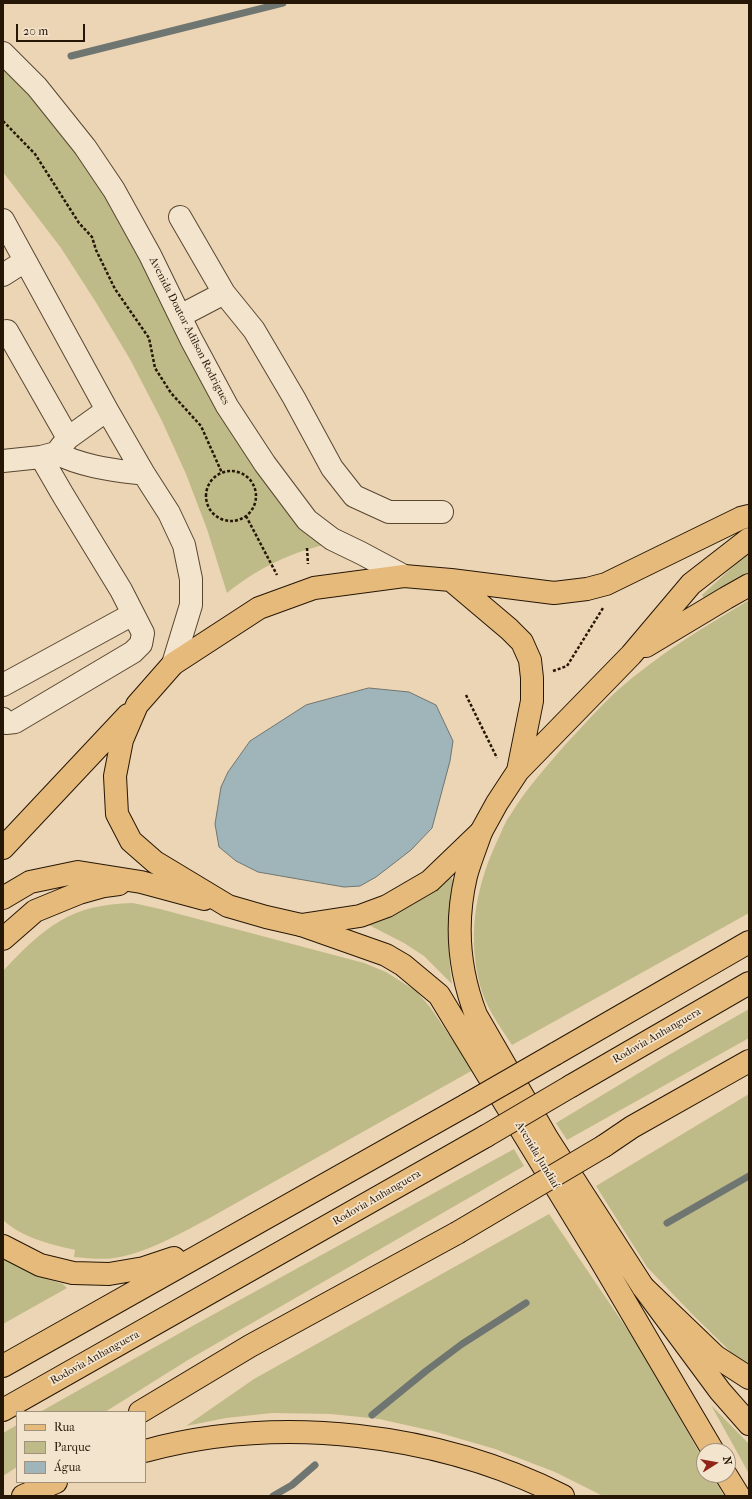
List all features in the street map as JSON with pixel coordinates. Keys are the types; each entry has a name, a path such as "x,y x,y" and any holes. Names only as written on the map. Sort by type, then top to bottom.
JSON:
{"main road":[{"path":"3,848 137,705 173,664 259,608 314,588 404,576 451,580 554,593 587,589 606,584 741,518 749,516"},
{"path":"3,898 30,882 78,872 141,882 266,918 301,925 360,916 386,906 430,881 481,832 497,803 518,771 631,655 690,584 749,539"},
{"path":"451,580 522,642 530,660 532,702 518,771"},
{"path":"631,655 749,585"},
{"path":"137,705 122,740 115,776 117,814 131,841 155,862 228,906"},
{"name":"Avenida Jundiaí","path":"481,832 466,876 460,934 462,966 468,993 476,1015 547,1138 643,1287 720,1391 749,1424"},
{"path":"3,939 35,912 79,893 104,886 141,882"},
{"name":"Avenida Jundiaí","path":"301,925 386,956 403,965 439,995 600,1259 708,1443"},
{"path":"3,1366 468,1104 749,942"},
{"name":"Rodovia Anhanguera","path":"3,1410 486,1136 749,983"},
{"path":"142,1411 250,1346 457,1232 604,1146 632,1127 749,1061"},
{"path":"632,1127 749,1075"},
{"path":"3,1246 40,1265 73,1273 109,1274 144,1268 224,1241"},
{"path":"643,1287 715,1356 749,1378"},
{"path":"146,1451 164,1445 224,1435 288,1432 369,1436 428,1448 486,1464 563,1496"},
{"path":"8,1496 28,1483"},
{"path":"23,1496 54,1483"},
{"path":"731,1483 739,1496"}],"street":[{"name":"Avenida Doutor Adilson Rodrigues","path":"3,53 37,87 93,159 131,219 227,406 265,464 307,520 332,539 404,576"},
{"path":"180,216 224,293 254,330 294,398 332,468 354,496 389,512 442,512"},
{"path":"3,220 107,410 144,474 169,513 184,544 191,579 190,605 173,664"},
{"path":"3,275 25,261"},
{"path":"180,316 224,293"},
{"path":"3,719 6,723 15,722 133,652 141,644 142,633 121,590 63,495 55,449 7,331"},
{"path":"3,461 55,449 107,410"},
{"path":"55,449 69,460 98,467 144,474"},
{"path":"3,685 134,614"}],"path":[{"path":"3,121 35,154 79,223 92,237 96,250 115,289 149,338 155,368 171,393 201,426 222,472"},
{"path":"222,472 238,472 245,475 251,481 256,495 255,503 252,510 246,516 239,520 226,520 214,515 209,508 206,500 207,491 210,483 222,472"},
{"path":"246,516 277,576"},
{"path":"532,678 567,666 609,598 606,584"},
{"path":"466,695 496,756 497,764"}],"green space":[{"path":"3,60 59,120 323,545 296,553 272,564 238,584 227,593 207,529 186,474 162,421 131,361 61,248 3,172"},
{"path":"749,552 749,572 705,600 702,595"},
{"path":"749,600 749,913 512,1045 492,1014 481,990 474,943 476,906 480,888 485,870 506,821 523,796 565,745 619,689 666,653"},
{"path":"450,876 454,881 448,932 452,984 424,956 404,943 367,924 392,915 412,905"},
{"path":"133,903 364,963 386,972 416,991 430,1007 473,1070 206,1220 150,1248 126,1256 109,1259 94,1259 74,1257 75,1250 46,1243 28,1236 3,1220 3,971 18,955 46,930 75,913 111,904"},
{"path":"749,1009 749,1038 567,1140 556,1123 667,1056"},
{"path":"749,1094 749,1367 738,1359 693,1315 647,1267 596,1186"},
{"path":"514,1149 524,1166 188,1360 107,1411 42,1411 187,1329"},
{"path":"549,1214 642,1351 696,1447 696,1483 717,1483 724,1496 603,1496 555,1472 495,1449 433,1431 379,1419 331,1414 272,1413 226,1418 186,1426 254,1379"},
{"path":"3,1259 38,1276 63,1284 67,1288 3,1324"},
{"path":"711,1405 749,1444 749,1474 736,1450 736,1443 732,1443"},
{"path":"16,1426 16,1468 3,1476 3,1433"}],"water":[{"path":"369,688 409,692 436,705 453,741 450,761 432,828 411,850 376,877 360,886 344,887 258,872 236,861 219,847 215,824 221,787 228,772 250,741 306,705"}],"waterway":[{"path":"71,56 283,3"},
{"path":"667,1223 749,1176"},
{"path":"372,1415 462,1344 526,1303"},
{"path":"273,1496 292,1485 315,1465"}]}
